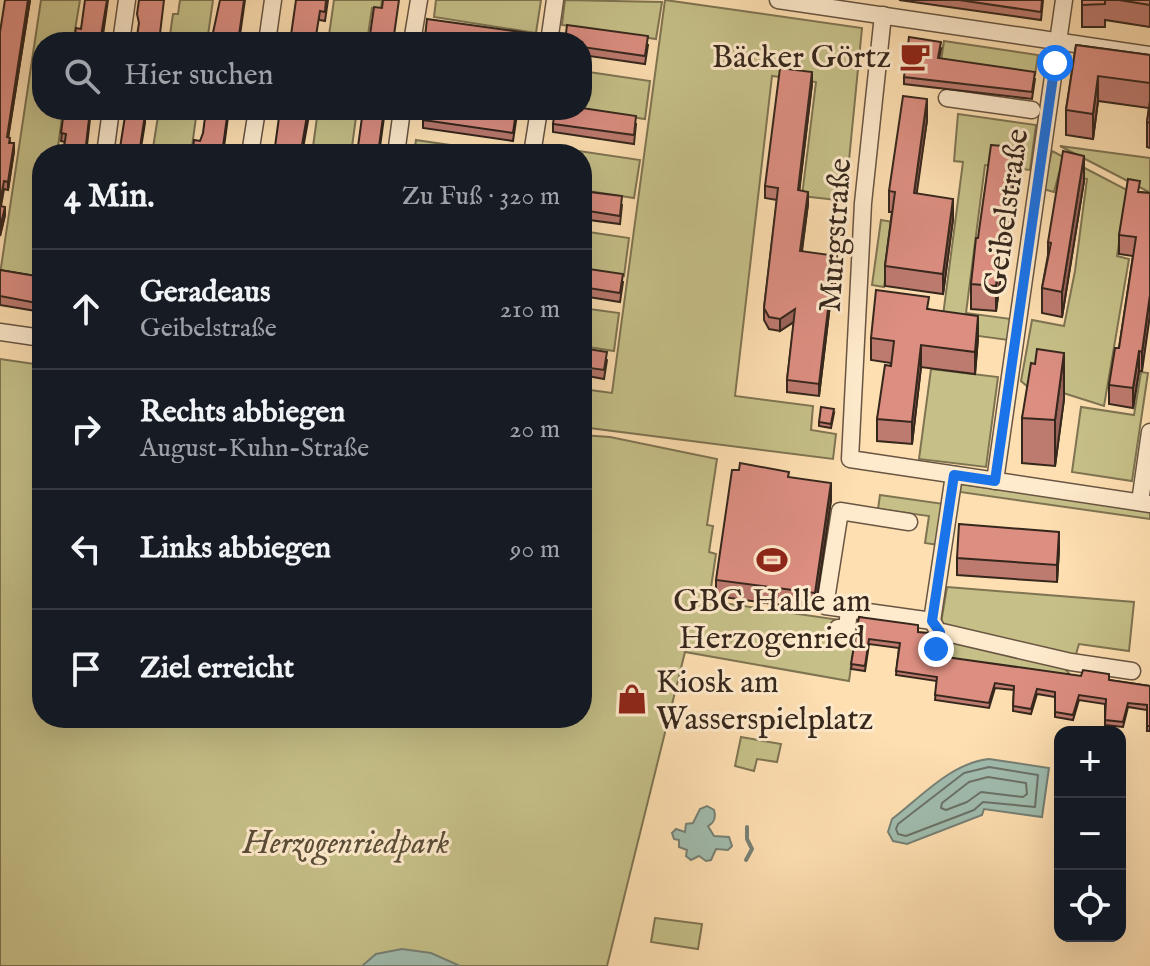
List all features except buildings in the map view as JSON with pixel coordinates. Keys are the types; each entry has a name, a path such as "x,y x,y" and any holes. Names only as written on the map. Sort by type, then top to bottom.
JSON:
{"street":[{"path":"122,32 127,0"},
{"path":"268,32 273,0"},
{"path":"414,32 419,0"},
{"path":"550,32 555,0"},
{"path":"778,0 1060,35 1150,55"},
{"name":"Geibelstraße","path":"995,481 1064,0"},
{"name":"Murgstraße","path":"883,15 863,203 850,459 954,475"},
{"path":"947,98 1032,110"},
{"path":"988,104 987,113 1046,122"},
{"path":"106,144 110,120"},
{"path":"252,144 255,120"},
{"path":"397,144 401,120"},
{"path":"534,144 537,120"},
{"path":"0,332 32,337"},
{"path":"934,645 954,475 1145,503 1150,432"},
{"path":"909,522 840,511 825,606 849,609 934,645 1132,671"},
{"path":"838,628 847,629 849,609"}],"green space":[{"path":"41,0 80,0 75,32 36,32"},
{"path":"180,0 213,0 208,32 170,32 173,14 178,14"},
{"path":"334,0 382,0 381,9 372,8 368,32 329,32"},
{"path":"436,0 541,0 536,32 434,17"},
{"path":"565,0 662,2 656,39 562,25"},
{"path":"665,0 862,28 845,201 802,196 816,82 772,76 735,396 813,406 811,430 836,434 833,459 592,428 592,390 612,393"},
{"path":"944,41 1038,55 1035,75 941,61"},
{"path":"32,60 32,120 62,120 58,144 32,144 32,276 0,274"},
{"path":"592,72 650,81 645,119 592,111"},
{"path":"958,114 1036,125 1030,170 985,165 966,313 1011,319 1008,340 941,331 963,162 954,161"},
{"path":"157,120 196,120 192,144 154,144"},
{"path":"317,120 356,120 352,144 313,144"},
{"path":"416,140 443,144 415,144"},
{"path":"1060,146 1150,158 1150,192 1147,191"},
{"path":"1052,151 1127,190 1117,256 1129,259 1104,406 1057,391 1028,387 1021,381 1032,320 1064,326 1075,271 1087,179 1059,173 1054,192 1043,189"},
{"path":"592,153 640,160 634,198 592,192"},
{"path":"881,220 893,222 884,287 872,285"},
{"path":"592,232 629,238 624,276 592,271"},
{"path":"592,309 619,313 614,351 592,348"},
{"name":"Herzogenriedpark","path":"0,359 32,364 32,728 592,728 592,436 717,459 707,525 713,526 709,552 716,554 709,601 840,620 837,642 854,645 849,681 685,652 607,966 0,966"},
{"path":"931,369 998,377 986,467 919,459"},
{"path":"1141,372 1148,373 1132,481 1072,472 1081,407 1134,415"},
{"path":"961,484 1150,511 1150,519 960,492"},
{"path":"880,495 944,504 939,545 925,543 929,516 878,509"},
{"path":"947,587 1134,602 1129,651 1079,644 1076,654 1072,656 952,631 941,623"},
{"path":"944,639 1063,666 1074,680 940,661"},
{"path":"741,737 781,744 777,762 757,759 754,771 735,766"},
{"path":"655,918 702,924 698,949 651,942"}],"water":[{"path":"989,759 1049,768 1042,817 984,809 982,815 907,844 893,841 888,832 892,819 949,774"},
{"path":"707,806 715,813 714,821 708,826 714,836 729,837 732,846 728,850 716,849 711,860 706,861 699,856 691,860 686,856 687,850 679,847 679,840 674,839 672,833 676,829 685,832 686,824 693,823 700,809"},
{"path":"402,949 431,953 460,966 362,966 376,954"}],"waterway":[{"path":"746,860 752,849 747,839 747,827"}],"place":[{"name":"Bäcker Görtz","path":"915,56"},
{"name":"GBG Halle am Herzogenried","path":"772,560"},
{"name":"Kiosk am Wasserspielplatz","path":"632,699"}],"route":[{"path":"936,649 940,632 932,621 954,475 995,481 1055,63"}]}
